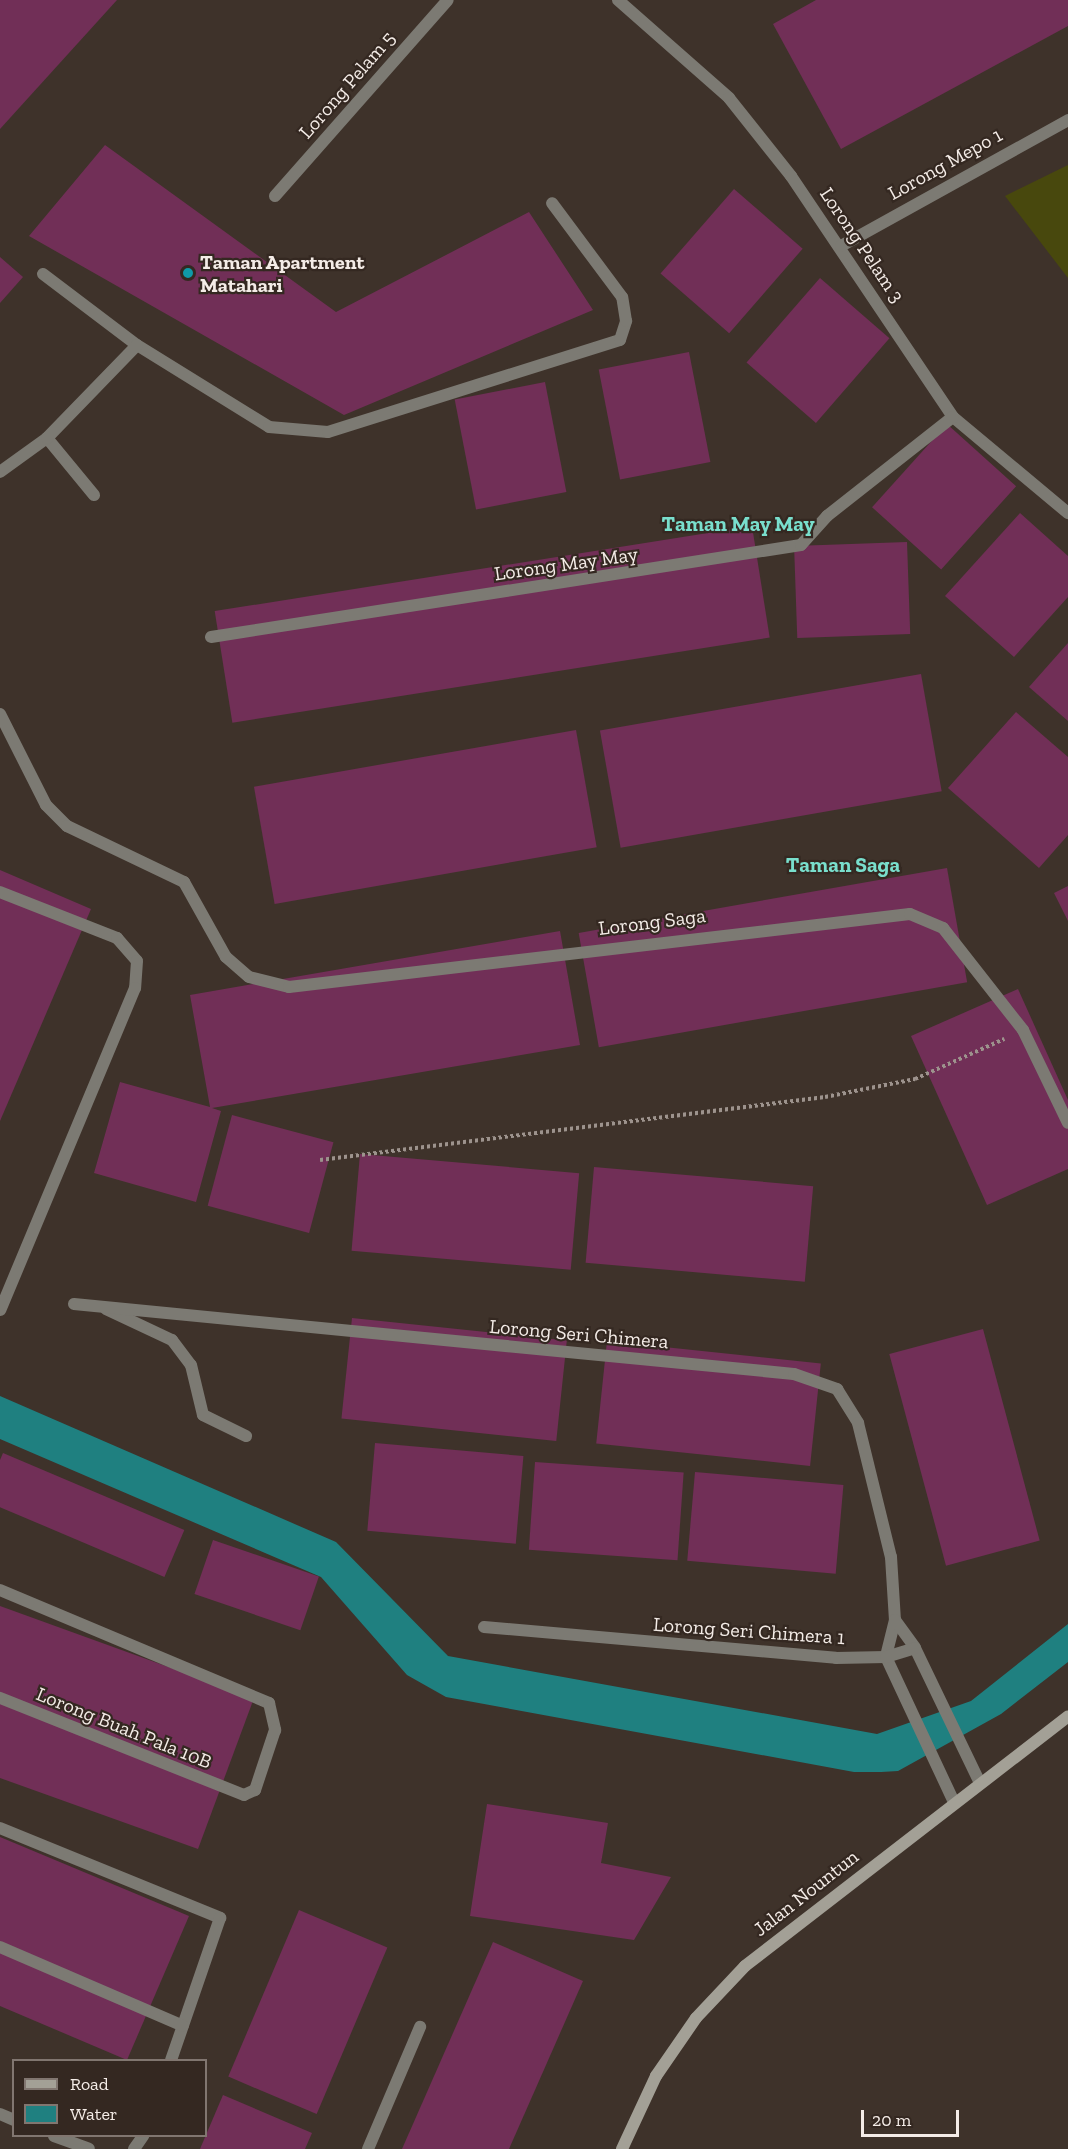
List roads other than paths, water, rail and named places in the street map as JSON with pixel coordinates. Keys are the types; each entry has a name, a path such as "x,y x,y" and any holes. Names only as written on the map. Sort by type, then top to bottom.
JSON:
{"street":[{"name":"Lorong Pelam 5","path":"275,196 448,0"},
{"name":"Lorong Pelam 3","path":"618,0 729,98 841,246 953,417 1068,513"},
{"name":"Lorong Mepo 1","path":"841,246 1068,120"},
{"path":"43,274 137,345 269,427 304,432 328,432 600,350 620,340 626,321 622,297 552,203"},
{"path":"0,472 47,438 137,345"},
{"name":"Lorong May May","path":"211,637 801,545 827,516 953,417"},
{"path":"47,438 94,495"},
{"name":"Lorong Saga","path":"0,714 46,805 67,826 184,882 226,957 249,977 289,987 910,914 943,928 1023,1030 1068,1124"},
{"path":"0,892 117,938 136,961 135,988 0,1310"},
{"name":"Lorong Seri Chimera","path":"74,1305 794,1374 837,1389 858,1423 891,1557 895,1620"},
{"path":"105,1309 172,1340 191,1365 203,1415 246,1436"},
{"name":"Lorong Buah Pala 10B","path":"0,1590 269,1702 275,1730 255,1790 234,1794 0,1698"},
{"path":"895,1620 915,1648 930,1685 980,1783"},
{"path":"895,1620 886,1657 903,1701 954,1802"},
{"name":"Lorong Seri Chimera 1","path":"484,1627 609,1640 886,1657"},
{"path":"886,1657 915,1648"},
{"name":"Jalan Nountun","path":"622,2149 656,2076 696,2018 746,1966 954,1802 1068,1716"},
{"path":"0,1828 220,1918 172,2059"},
{"path":"0,1947 183,2026"},
{"path":"368,2149 420,2027"},
{"path":"57,2137 89,2149"}],"water":[{"path":"0,1396 336,1542 448,1656 877,1734 971,1701 1068,1624 1068,1662 1001,1714 898,1771 881,1772 854,1772 446,1697 407,1675 321,1577 0,1439"}],"place":[{"name":"Taman Apartment Matahari","path":"188,273"}],"district":[{"name":"Taman May May","path":"738,524"},
{"name":"Taman Saga","path":"843,865"}]}
